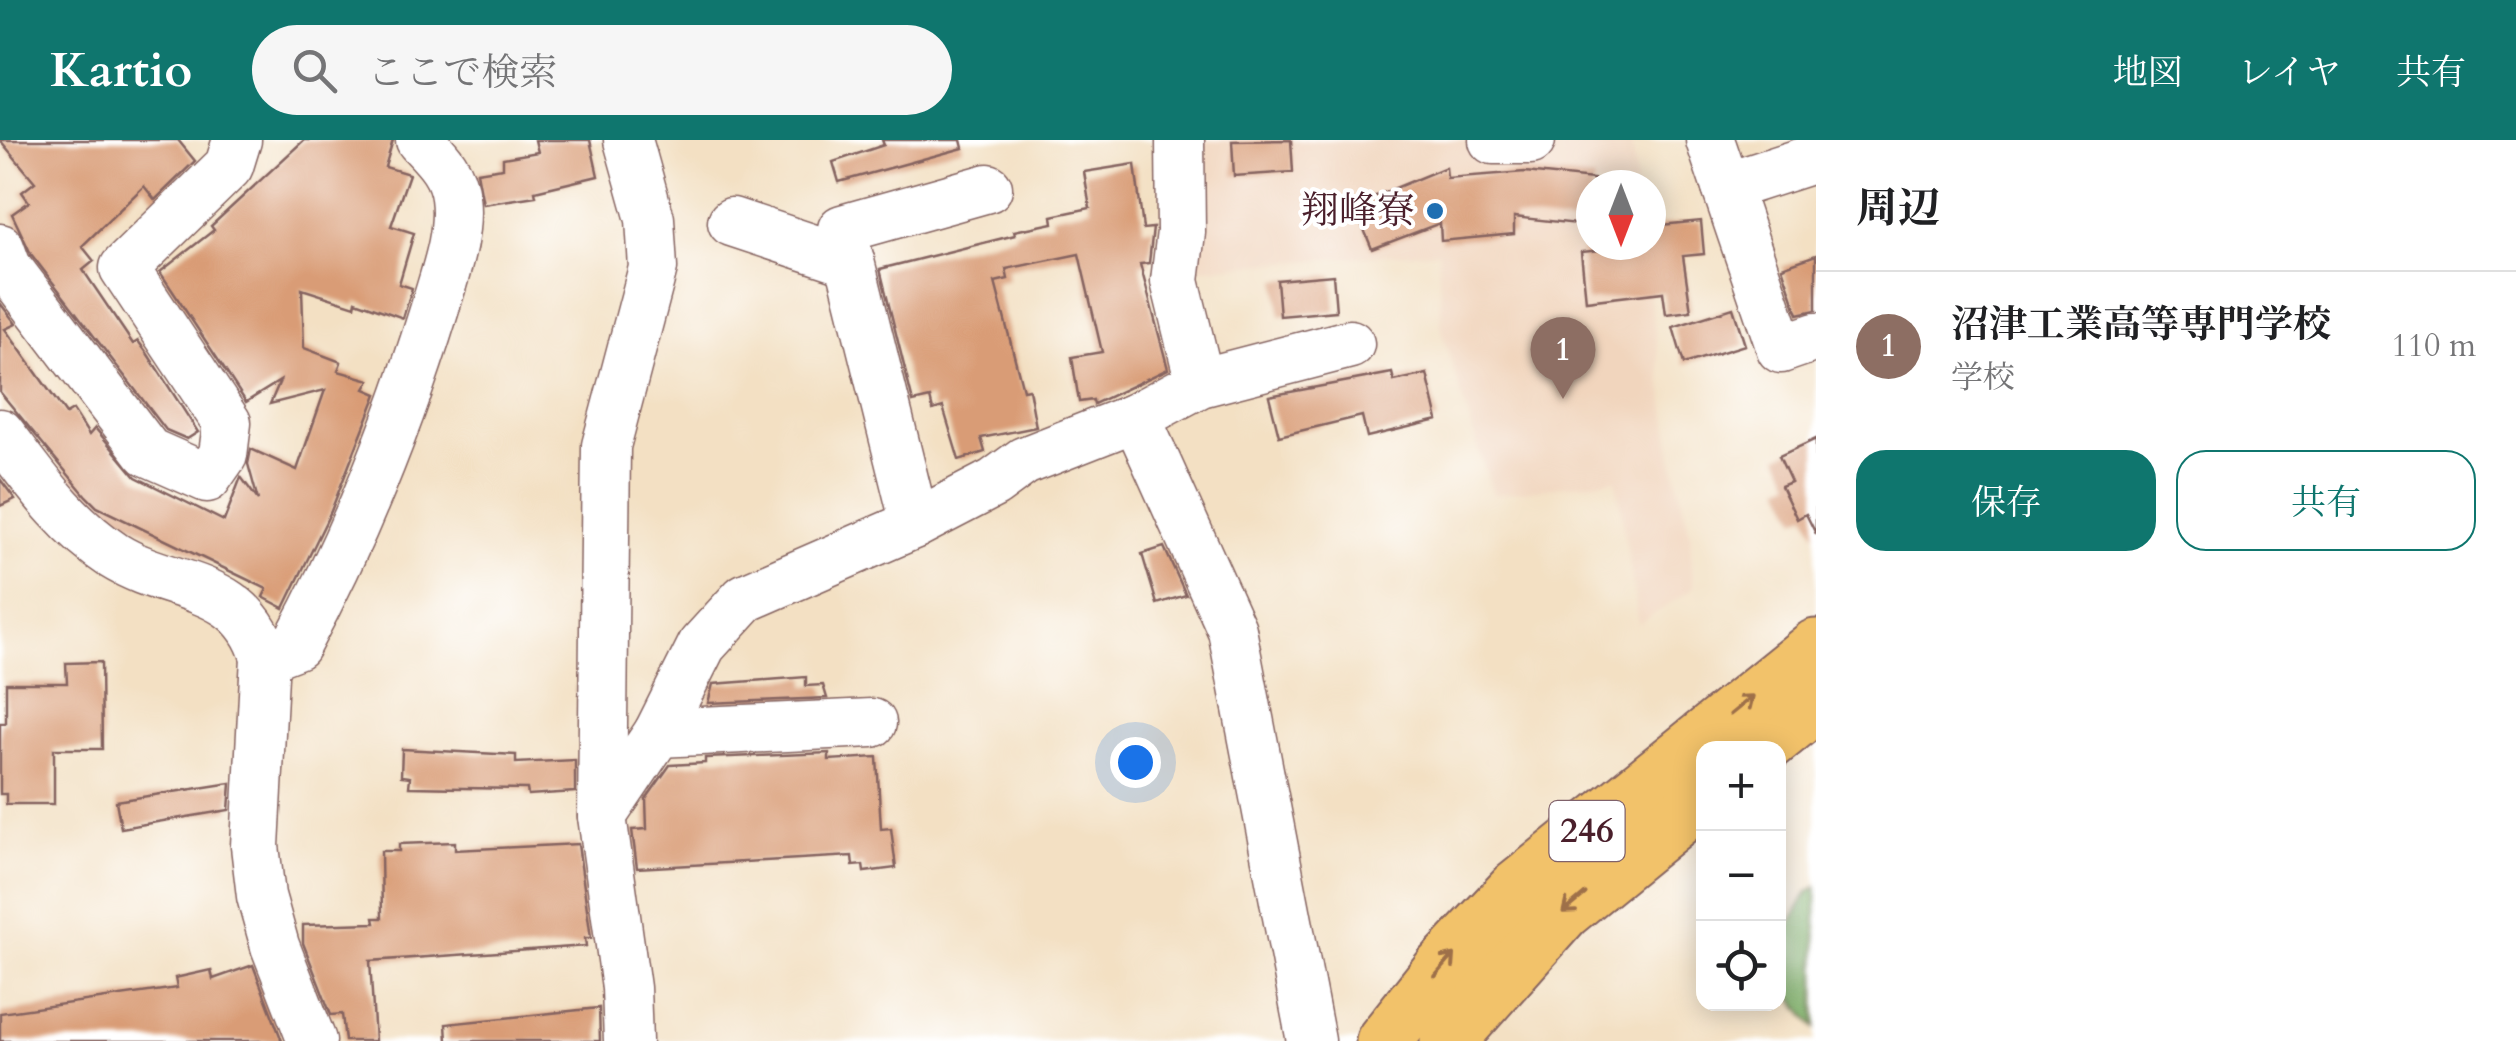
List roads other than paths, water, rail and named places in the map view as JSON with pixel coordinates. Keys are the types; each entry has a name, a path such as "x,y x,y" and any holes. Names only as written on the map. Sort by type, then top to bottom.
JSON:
{"highway":[{"name":"246","path":"1384,1041 1441,968 1516,889 1816,647"},
{"path":"1771,741 1816,704"},
{"name":"246","path":"1448,1041 1563,912 1696,804"}],"street":[{"path":"265,658 296,645 345,555 418,362 452,252 456,200 450,173 420,140"},
{"path":"628,140 650,219 653,268 606,446 602,816 626,988 628,1041"},
{"path":"1180,140 1181,232 1175,281 1200,383"},
{"path":"1493,140 1531,140"},
{"path":"1710,140 1781,349 1816,337"},
{"path":"0,248 6,267 148,452 208,478 223,456 227,423 124,268 223,148"},
{"path":"1726,188 1816,158"},
{"path":"914,524 842,229 988,188"},
{"path":"732,222 850,261"},
{"path":"602,816 658,733 702,645 745,598 914,524 994,483 1024,461 1136,417 1200,383 1350,344"},
{"path":"1136,417 1232,630 1311,1041"},
{"path":"0,433 64,518 116,558 239,610 258,635 265,658 257,776 257,862 275,946 312,1041"},
{"path":"658,733 872,724"}],"place":[{"name":"翔峰寮","path":"1435,211"},
{"name":"沼津工業高等専門学校","path":"1563,399"}]}
